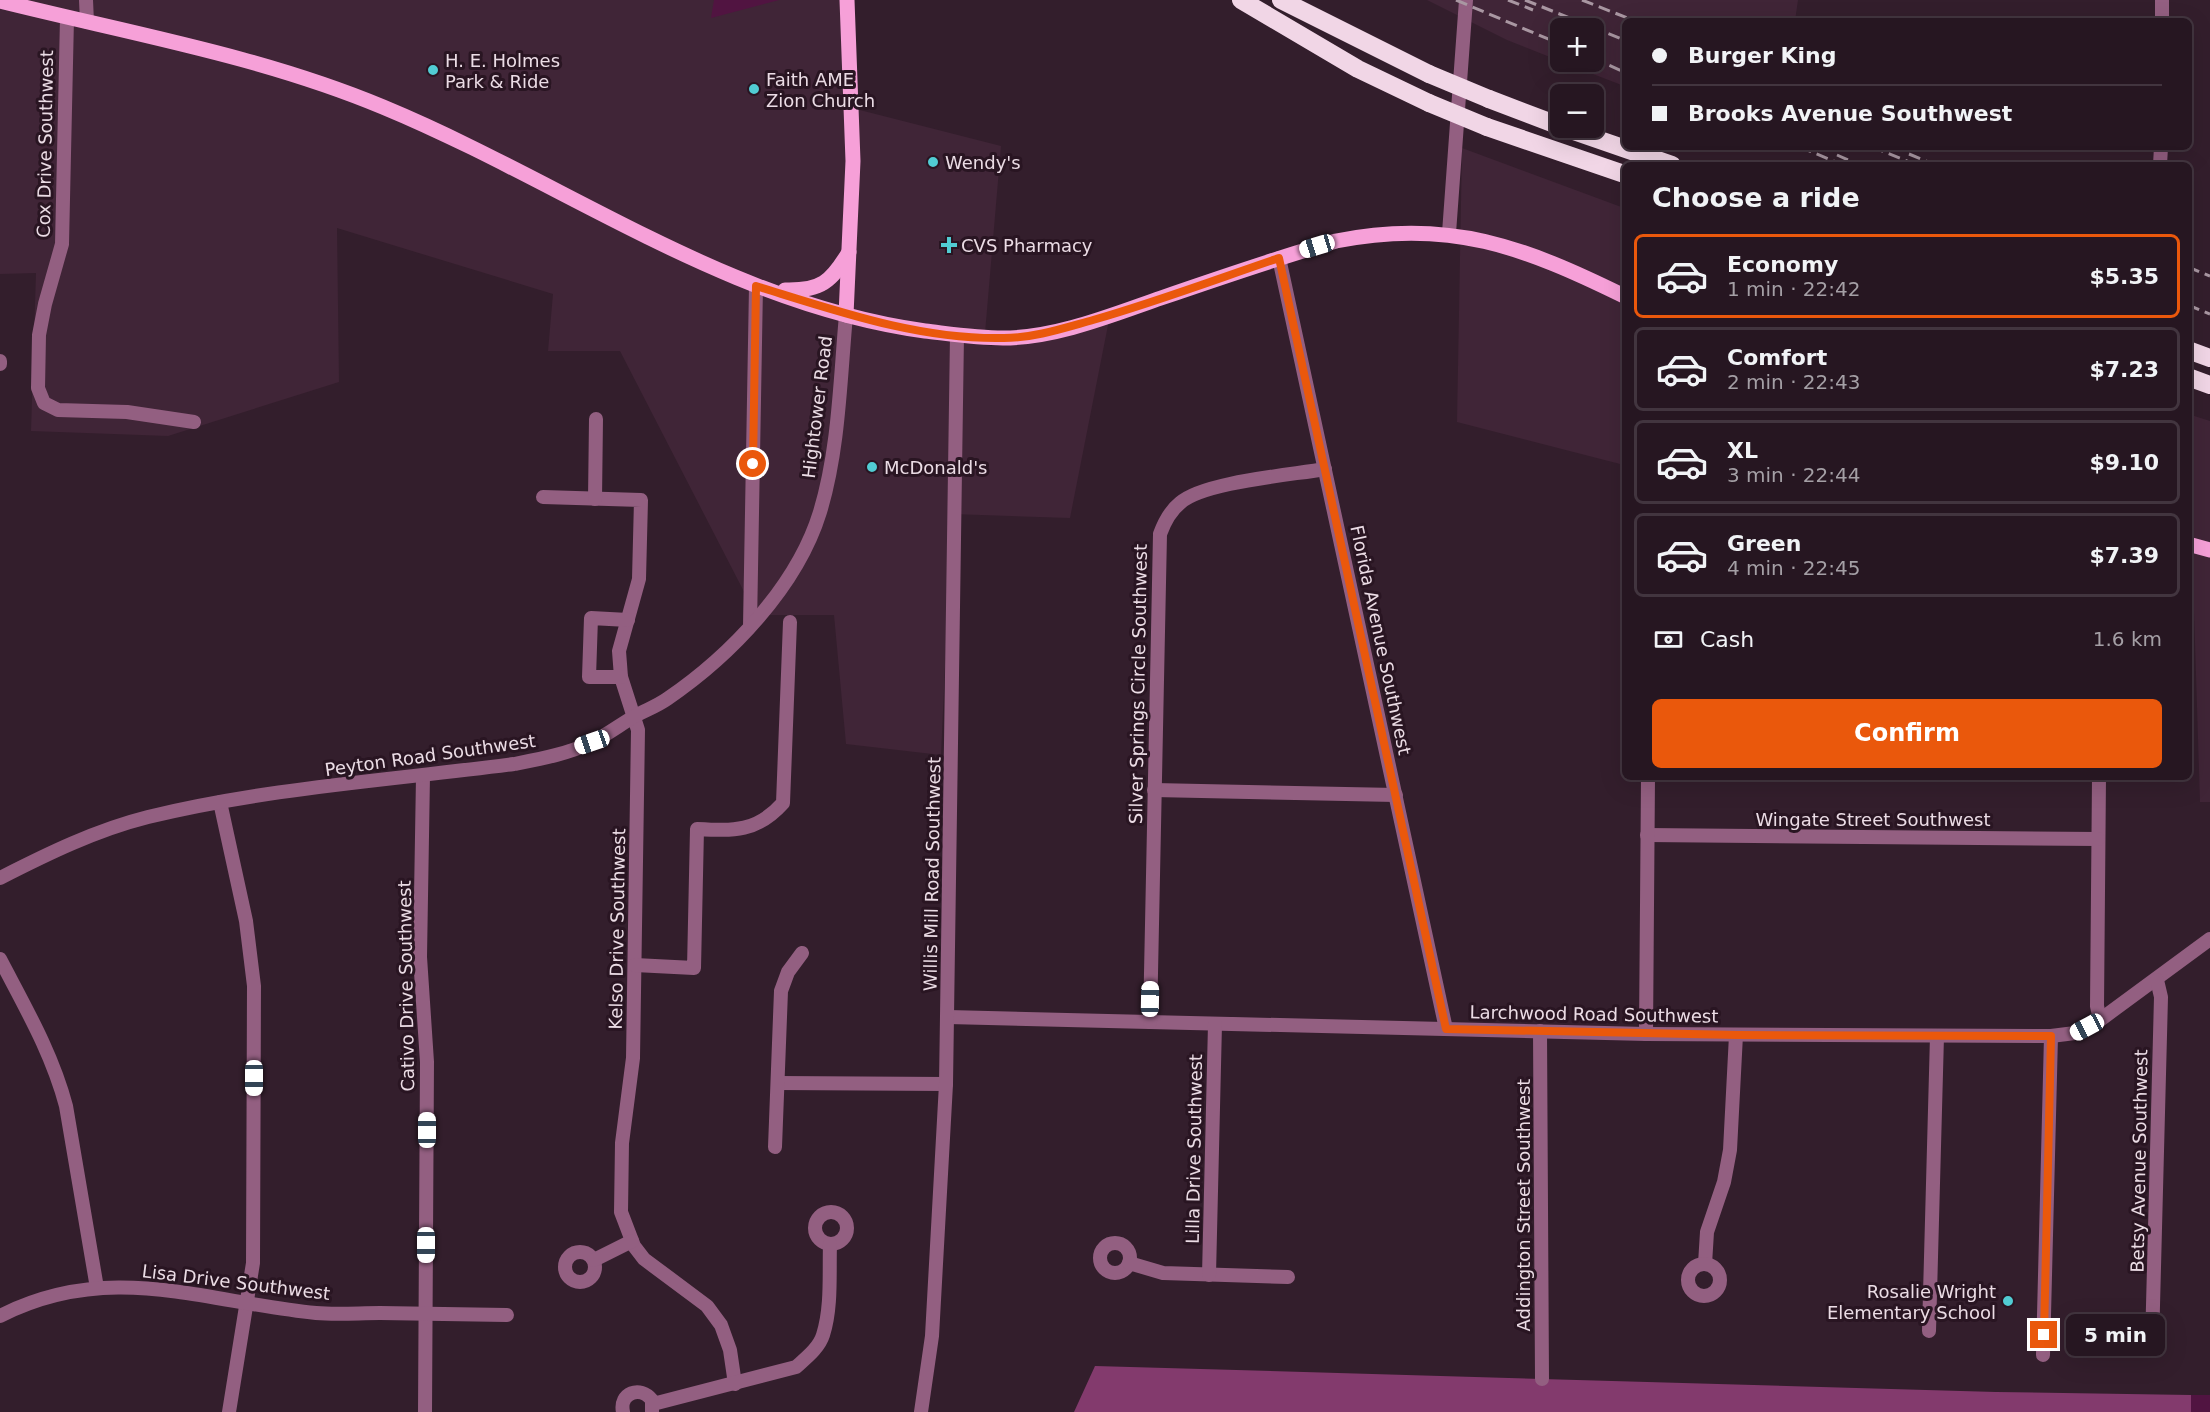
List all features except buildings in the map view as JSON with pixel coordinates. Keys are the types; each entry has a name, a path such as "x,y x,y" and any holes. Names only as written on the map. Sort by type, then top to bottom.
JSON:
{"highway":[{"path":"1241,0 1359,69 1429,103 1487,127 1622,173"},
{"path":"1281,0 1429,74 1550,122"},
{"path":"1594,138 1622,148"},
{"path":"1629,150 1663,162"},
{"path":"2192,351 2210,358"},
{"path":"2192,378 2210,385"}],"main road":[{"path":"846,315 851,248 853,161 848,0"},
{"path":"0,1 267,68 377,104 457,140 678,253 762,288 846,315 899,327 957,335 1005,338 1049,332 1123,312 1279,258 1370,234 1410,231 1449,233 1484,240 1517,250 1622,295"},
{"path":"762,288 804,291 825,284 837,273 851,248"},
{"path":"2192,545 2210,550"}],"street":[{"path":"86,0 87,22"},
{"path":"1449,233 1466,0"},
{"path":"2162,0 2162,18"},
{"name":"Cox Drive Southwest","path":"67,18 62,244 39,335 38,388 44,403 58,410 127,412 194,422"},
{"name":"Florida Avenue Southwest","path":"1279,258 1446,1029"},
{"path":"750,626 762,288"},
{"name":"Hightower Road","path":"750,626 778,593 794,568 819,514 833,462 846,315"},
{"name":"Willis Mill Road Southwest","path":"921,1412 933,1336 946,1084 957,335"},
{"path":"543,497 595,499 596,419"},
{"name":"Silver Springs Circle Southwest","path":"1150,1022 1157,549 1165,521 1180,502 1202,490 1325,469"},
{"name":"Kelso Drive Southwest","path":"595,499 641,500 641,562 619,651 621,677 638,730 633,1058 622,1143 621,1212 632,1241 651,1266 707,1306 721,1325 730,1350 735,1384"},
{"path":"621,677 590,676 591,618 628,620"},
{"path":"635,965 694,968 697,829 733,831 760,824 783,803 790,622"},
{"name":"Peyton Road Southwest","path":"0,878 93,835 146,818 220,802 552,757 592,742 665,700 694,679 750,626"},
{"name":"Cativo Drive Southwest","path":"423,776 420,957 427,1062 425,1412"},
{"path":"1646,1034 1648,780"},
{"path":"2099,780 2097,1006 2100,1020"},
{"path":"1154,790 1396,795"},
{"path":"220,802 246,921 254,986 253,1263 229,1412"},
{"name":"Wingate Street Southwest","path":"1647,836 2098,839"},
{"name":"Larchwood Road Southwest","path":"948,1017 1646,1034 2051,1036 2075,1034 2100,1020 2210,939"},
{"path":"775,1147 781,991 788,972 802,953"},
{"path":"0,959 58,1077 66,1106 97,1288"},
{"name":"Betsy Avenue Southwest","path":"2151,1344 2161,997 2157,980"},
{"name":"Lilla Drive Southwest","path":"1209,1275 1215,1023"},
{"name":"Addington Street Southwest","path":"1540,1031 1542,1379"},
{"path":"1705,1264 1707,1232 1724,1182 1730,1150 1737,1035"},
{"path":"1929,1331 1937,1036"},
{"path":"2043,1355 2051,1036"},
{"path":"777,1087 946,1084"},
{"path":"594,1260 632,1241"},
{"path":"623,1412 623,1400 633,1392 647,1394 653,1408 796,1367 813,1352 823,1336 827,1315 830,1244"},
{"path":"1129,1263 1163,1273 1288,1277"},
{"name":"Lisa Drive Southwest","path":"0,1316 35,1302 97,1288 159,1288 317,1313 507,1315"}],"shaded area":[{"path":"0,0 851,0 848,107 1001,146 984,345 991,346 1110,315 1070,518 952,514 941,755 846,744 834,615 756,615 620,351 548,351 553,294 337,228 339,382 168,436 31,431 36,273 0,274"},
{"path":"714,0 779,0 711,18"},
{"path":"1427,0 1798,0 1795,18 1622,18 1622,85 1588,72 1604,72 1604,18 1550,18 1550,57 1507,40"},
{"path":"1462,148 1622,207 1622,464 1457,422"},
{"path":"2192,415 2210,421 2210,802 2200,802 2194,611 2192,611"},
{"path":"1095,1366 1996,1392 2191,1395 2191,1412 1074,1412"},
{"path":"2191,1395 2210,1395 2210,1412 2191,1412"}],"railway":[{"path":"1456,0 1550,40"},
{"path":"1508,0 1533,10"},
{"path":"1525,0 1622,39"},
{"path":"1582,0 1627,18"},
{"path":"1604,63 1622,71"},
{"path":"1807,150 1836,162"},
{"path":"1880,150 1910,162"},
{"path":"1909,154 1929,162"},
{"path":"1837,155 1852,162"},
{"path":"2192,269 2210,276"},
{"path":"2192,307 2210,314"}],"place":[{"name":"H. E. Holmes Park & Ride","path":"433,70"},
{"name":"Faith AME Zion Church","path":"754,89"},
{"name":"Wendy's","path":"933,162"},
{"name":"CVS Pharmacy","path":"949,245"},
{"name":"McDonald's","path":"872,467"},
{"name":"Rosalie Wright Elementary School","path":"2008,1301"}],"route":[{"path":"753,464 756,286 846,315 899,327 957,335 1005,338 1049,332 1123,312 1279,258 1446,1029 1646,1034 2051,1036 2044,1335"}]}
